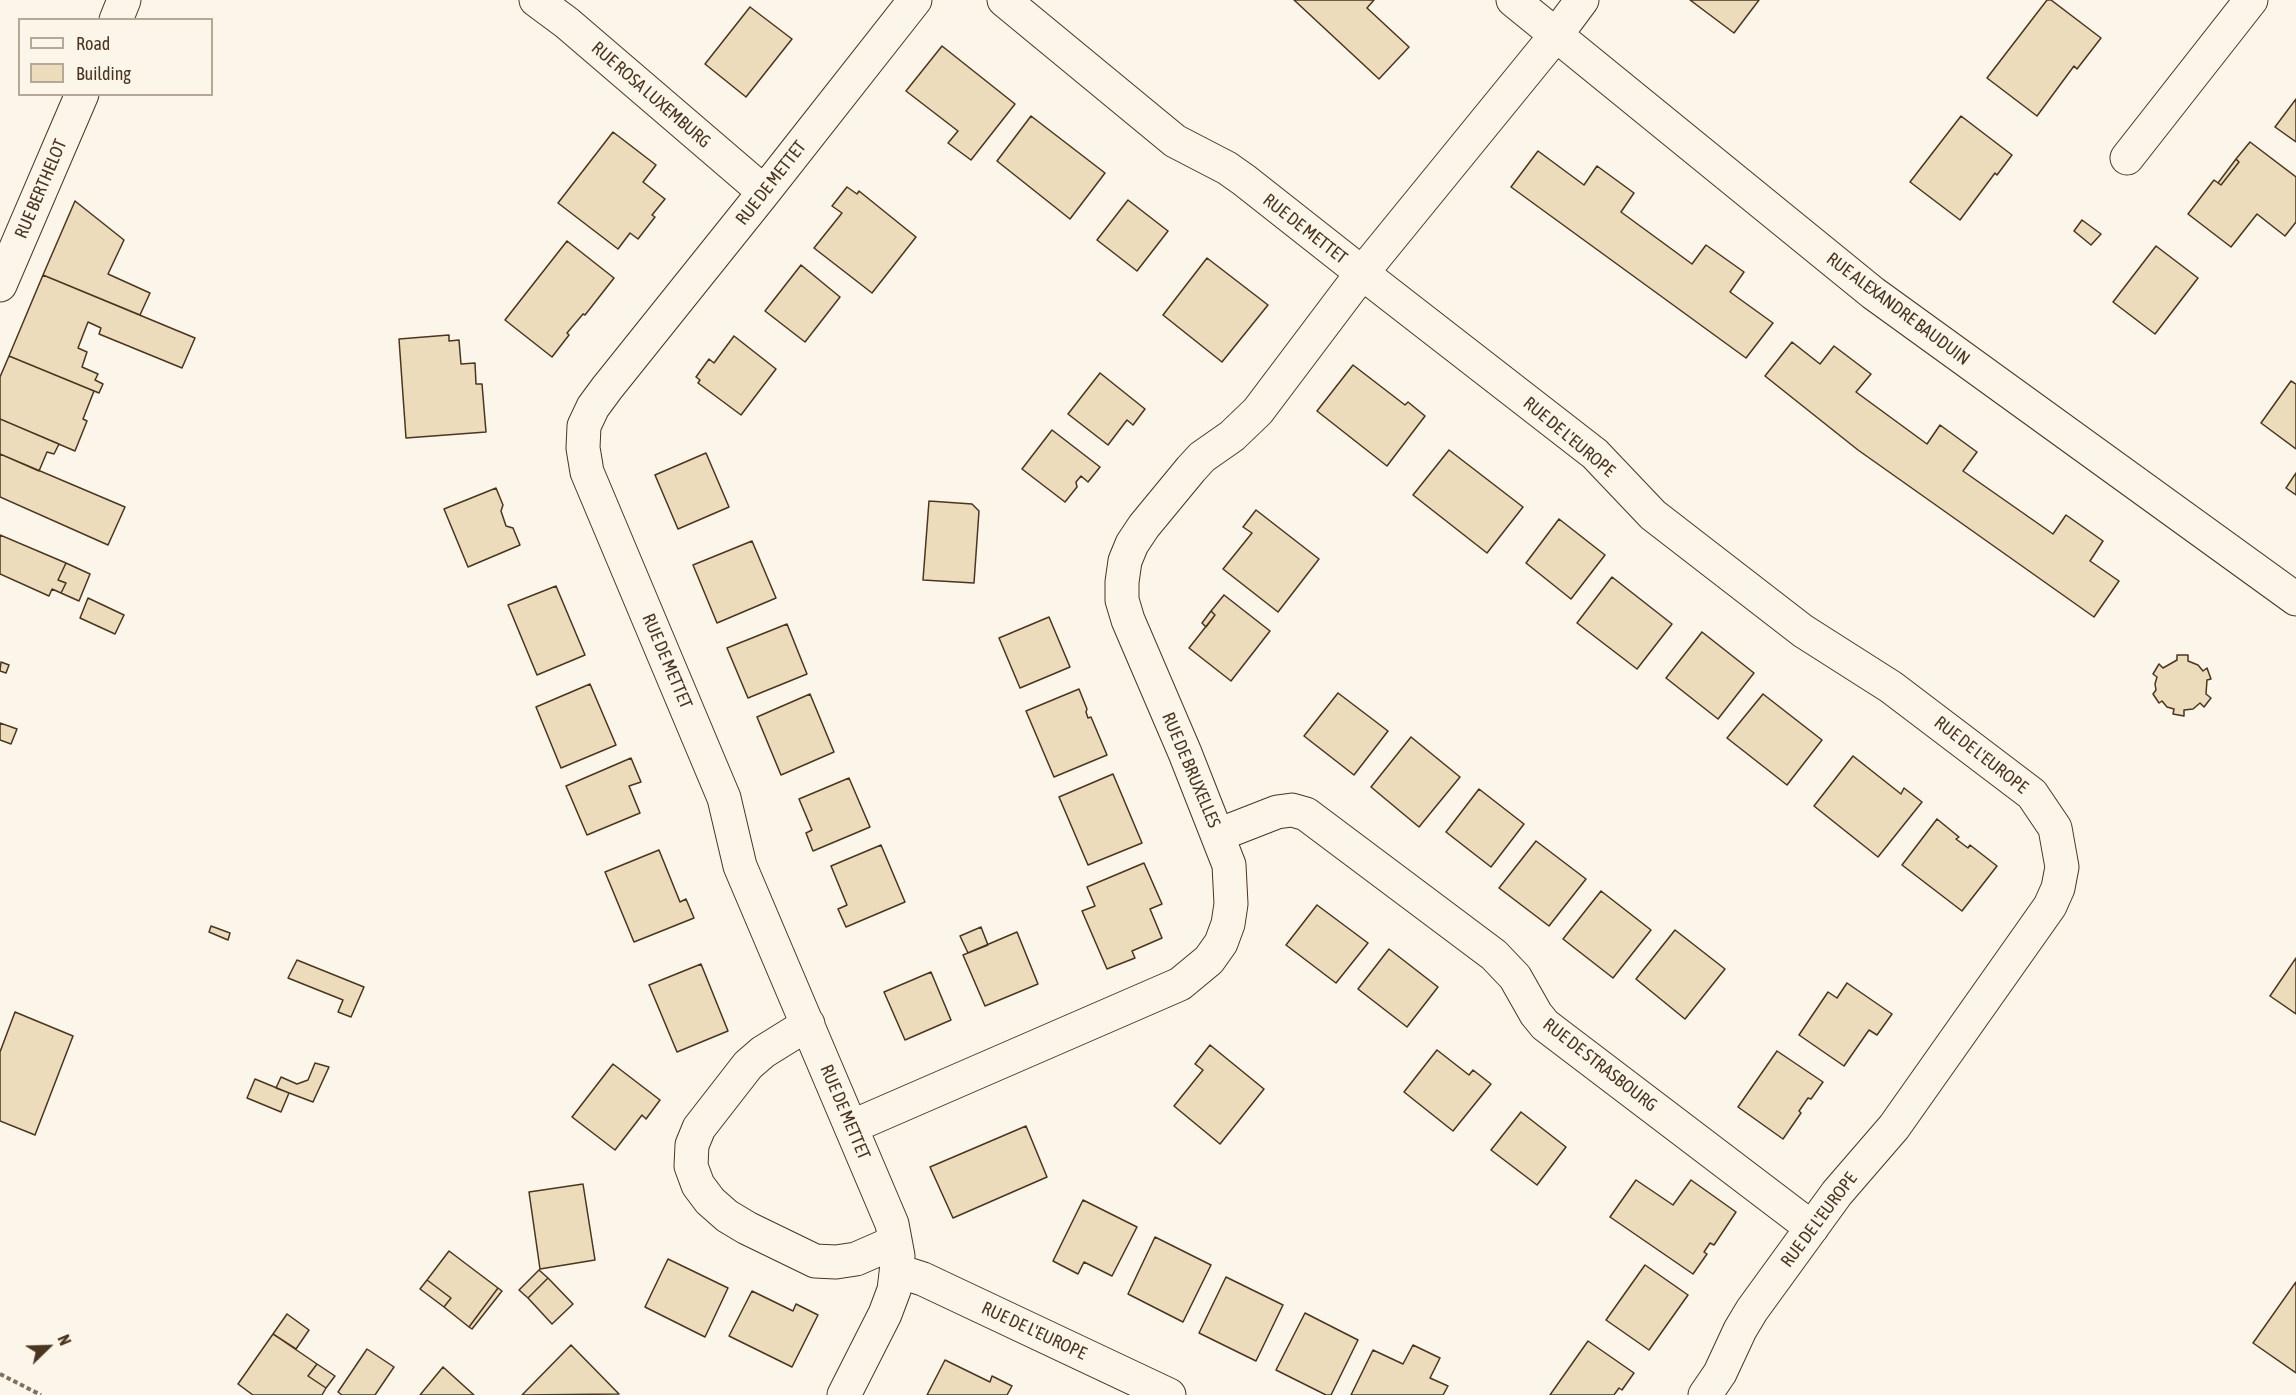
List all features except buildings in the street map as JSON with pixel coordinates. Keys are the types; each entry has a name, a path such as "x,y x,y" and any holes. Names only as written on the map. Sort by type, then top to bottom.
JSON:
{"street":[{"path":"117,18 124,0"},
{"name":"RUE ROSA LUXEMBURG","path":"536,0 567,23 764,192"},
{"name":"RUE DE METTET","path":"897,1257 885,1206 740,866 724,798 587,472 583,447 584,426 593,407 607,388 915,0"},
{"name":"RUE DE METTET","path":"1004,0 1175,141 1227,168 1362,273 1582,0"},
{"name":"RUE ALEXANDRE BAUDUIN","path":"1514,0 1882,300 2296,599"},
{"path":"2127,158 2252,0"},
{"name":"RUE BERTHELOT","path":"0,285 81,96"},
{"name":"RUE DE BRUXELLES","path":"851,1127 1180,984 1209,960 1221,943 1232,904 1229,865 1128,620 1122,600 1125,561 1132,544 1144,526 1202,457 1232,436 1258,411 1362,273"},
{"name":"RUE DE L'EUROPE","path":"1362,273 1595,454 1653,515 1803,631 1891,687 2032,794 2055,828 2062,867 2058,888 2050,906 1894,1127 1847,1180 1752,1310 1720,1373 1705,1395"},
{"name":"RUE DE STRASBOURG","path":"1218,835 1276,812 1292,810 1306,814 1494,954 1515,977 1536,1014 1545,1025 1812,1228"},
{"path":"808,1024 763,1052 748,1065 699,1128 692,1145 691,1166 698,1185 710,1201 728,1216 747,1228 815,1261 836,1262 897,1257 885,1314 844,1395"},
{"name":"RUE DE L'EUROPE","path":"897,1257 923,1279 1169,1395"}],"path":[{"path":"0,1374 41,1395"}]}
